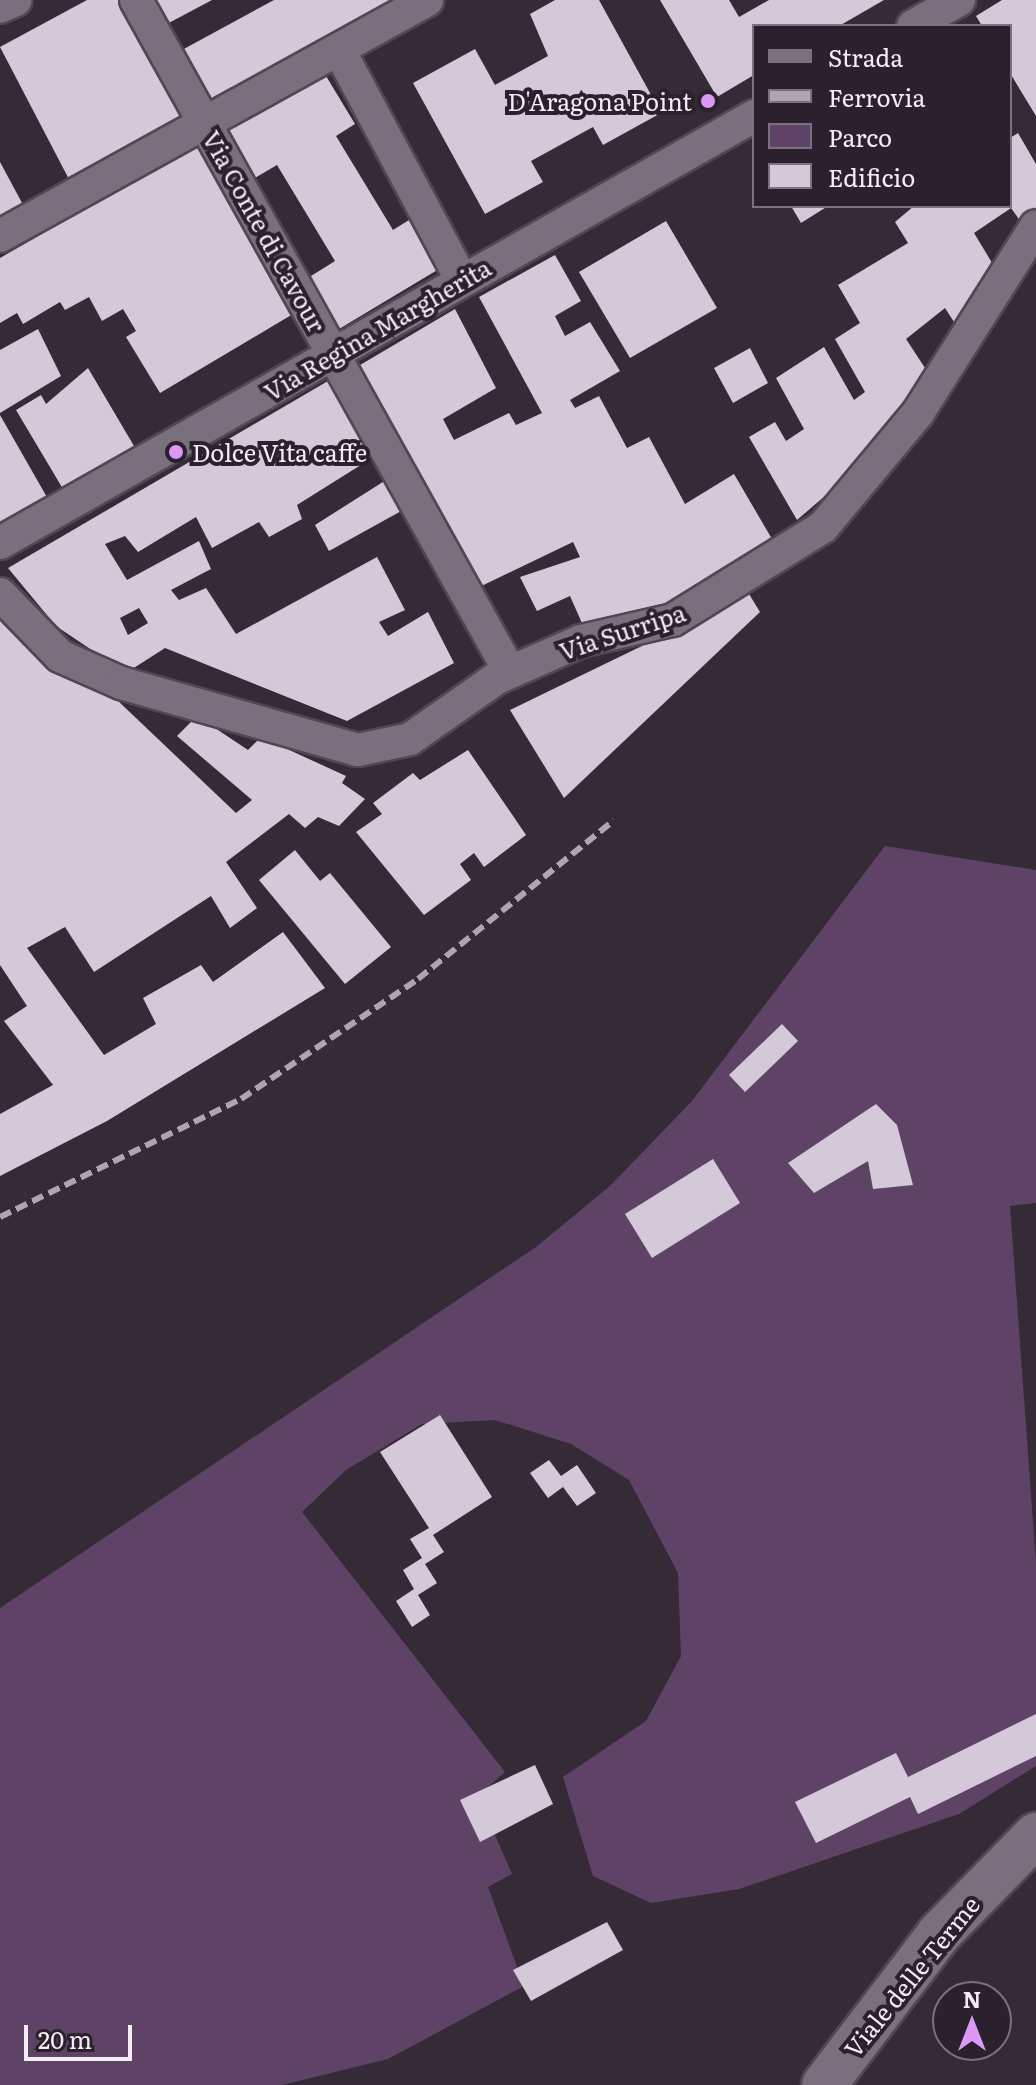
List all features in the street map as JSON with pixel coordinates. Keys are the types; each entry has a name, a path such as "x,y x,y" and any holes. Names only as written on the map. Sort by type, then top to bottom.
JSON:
{"main road":[{"name":"Viale delle Terme","path":"824,2085 939,1934 1036,1835"}],"street":[{"path":"0,7 16,0"},
{"name":"Via Conte di Cavour","path":"136,0 510,672"},
{"path":"0,236 427,0"},
{"path":"917,24 959,0"},
{"path":"339,50 462,280"},
{"name":"Via Regina Margherita","path":"0,543 752,117"},
{"name":"Via Surripa","path":"0,594 60,656 121,683 358,750 410,739 510,672 581,641 673,620 823,527 918,413 1036,226"}],"green space":[{"path":"885,846 1036,870 1036,1203 1010,1206 1036,1563 1036,1766 959,1814 739,1889 651,1903 593,1876 563,1777 646,1721 681,1656 678,1573 629,1480 571,1444 495,1420 422,1424 346,1470 302,1512 505,1772 478,1796 512,1874 488,1887 524,1986 388,2059 282,2085 0,2085 0,1608 536,1247 610,1186 692,1101"}],"building":[{"path":"87,0 126,0 191,120 72,185 0,47"},
{"path":"152,0 212,0 165,25"},
{"path":"274,0 403,0 212,104 182,50"},
{"path":"555,0 599,0 661,113 603,145 593,127 531,161 543,182 485,214 413,83 475,49 495,85 548,56 530,14"},
{"path":"660,0 729,0 739,17 769,0 884,0 842,24 752,24 752,76 717,97"},
{"path":"1002,0 1036,0 1036,116 1012,76 1012,24 981,24 976,16"},
{"path":"323,71 355,124 336,136 393,230 409,220 439,269 334,332 303,281 335,261 277,165 248,182 219,134"},
{"path":"1018,133 1036,164 1036,212 1024,226 1011,208 1012,137"},
{"path":"201,142 293,314 160,393 126,337 136,331 123,309 102,321 89,297 65,310 60,302 23,324 17,313 0,323 0,258"},
{"path":"0,162 28,214 0,229"},
{"path":"792,208 825,208 801,223"},
{"path":"912,208 1011,208 974,233 994,266 956,325 945,308 906,339 927,371 854,471 797,520 749,437 775,422 786,441 804,429 776,378 824,347 854,400 865,392 835,339 860,323 838,285 908,243 895,222"},
{"path":"666,221 717,308 630,358 579,272"},
{"path":"555,255 581,301 555,316 565,336 590,322 620,371 570,400 575,408 599,396 627,448 649,437 685,504 734,474 772,539 722,578 589,639 570,596 537,611 520,577 580,557 573,542 473,590 355,368 455,309 496,388 443,419 454,440 509,413 516,425 542,413 479,297"},
{"path":"38,329 61,376 0,413 0,350"},
{"path":"750,348 768,383 733,403 714,368"},
{"path":"88,368 134,446 63,489 16,410 41,395 46,404"},
{"path":"328,381 372,458 297,505 302,519 269,537 259,522 212,548 196,517 138,552 125,536 105,544 127,580 199,541 211,569 171,590 179,600 206,588 236,634 377,557 405,610 379,622 388,636 428,612 454,663 347,721 165,648 126,673 56,626 8,568","holes":["139,608 148,623 128,635 120,618"]},
{"path":"0,415 48,499 0,525"},
{"path":"386,480 403,510 329,551 315,525"},
{"path":"749,594 760,612 564,798 510,710"},
{"path":"0,608 23,645 38,638 54,661 117,700 236,813 252,800 177,736 197,716 248,750 261,737 346,776 342,783 365,799 339,826 318,817 305,828 289,814 226,862 257,908 230,928 211,896 94,972 65,927 27,948 104,1055 156,1024 143,998 201,965 213,982 283,932 325,988 107,1121 0,1176 0,1114 53,1085 4,1021 27,1006 0,965"},
{"path":"468,750 526,835 484,867 474,853 460,864 471,880 424,915 356,832 382,814 373,803 413,773 420,780"},
{"path":"295,850 320,881 330,873 391,947 345,984 259,880"},
{"path":"782,1024 798,1041 745,1092 729,1075"},
{"path":"876,1104 897,1125 913,1185 873,1189 868,1161 814,1193 788,1163"},
{"path":"713,1159 740,1203 652,1258 625,1214"},
{"path":"440,1415 492,1497 433,1535 444,1552 425,1564 437,1583 418,1595 430,1615 412,1627 396,1601 414,1589 403,1570 422,1558 410,1539 429,1528 380,1452"},
{"path":"549,1460 561,1476 577,1465 596,1493 577,1506 563,1487 548,1498 530,1473"},
{"path":"1036,1714 1036,1756 918,1814 910,1797 816,1843 795,1802 896,1753 908,1777"},
{"path":"535,1765 553,1804 480,1842 460,1800"},
{"path":"607,1922 623,1950 531,2001 513,1970"}],"railway":[{"path":"0,1217 241,1099 418,979 614,820"}],"place":[{"name":"D'Aragona Point","path":"708,101"},
{"name":"Dolce Vita caffe","path":"176,452"}]}
